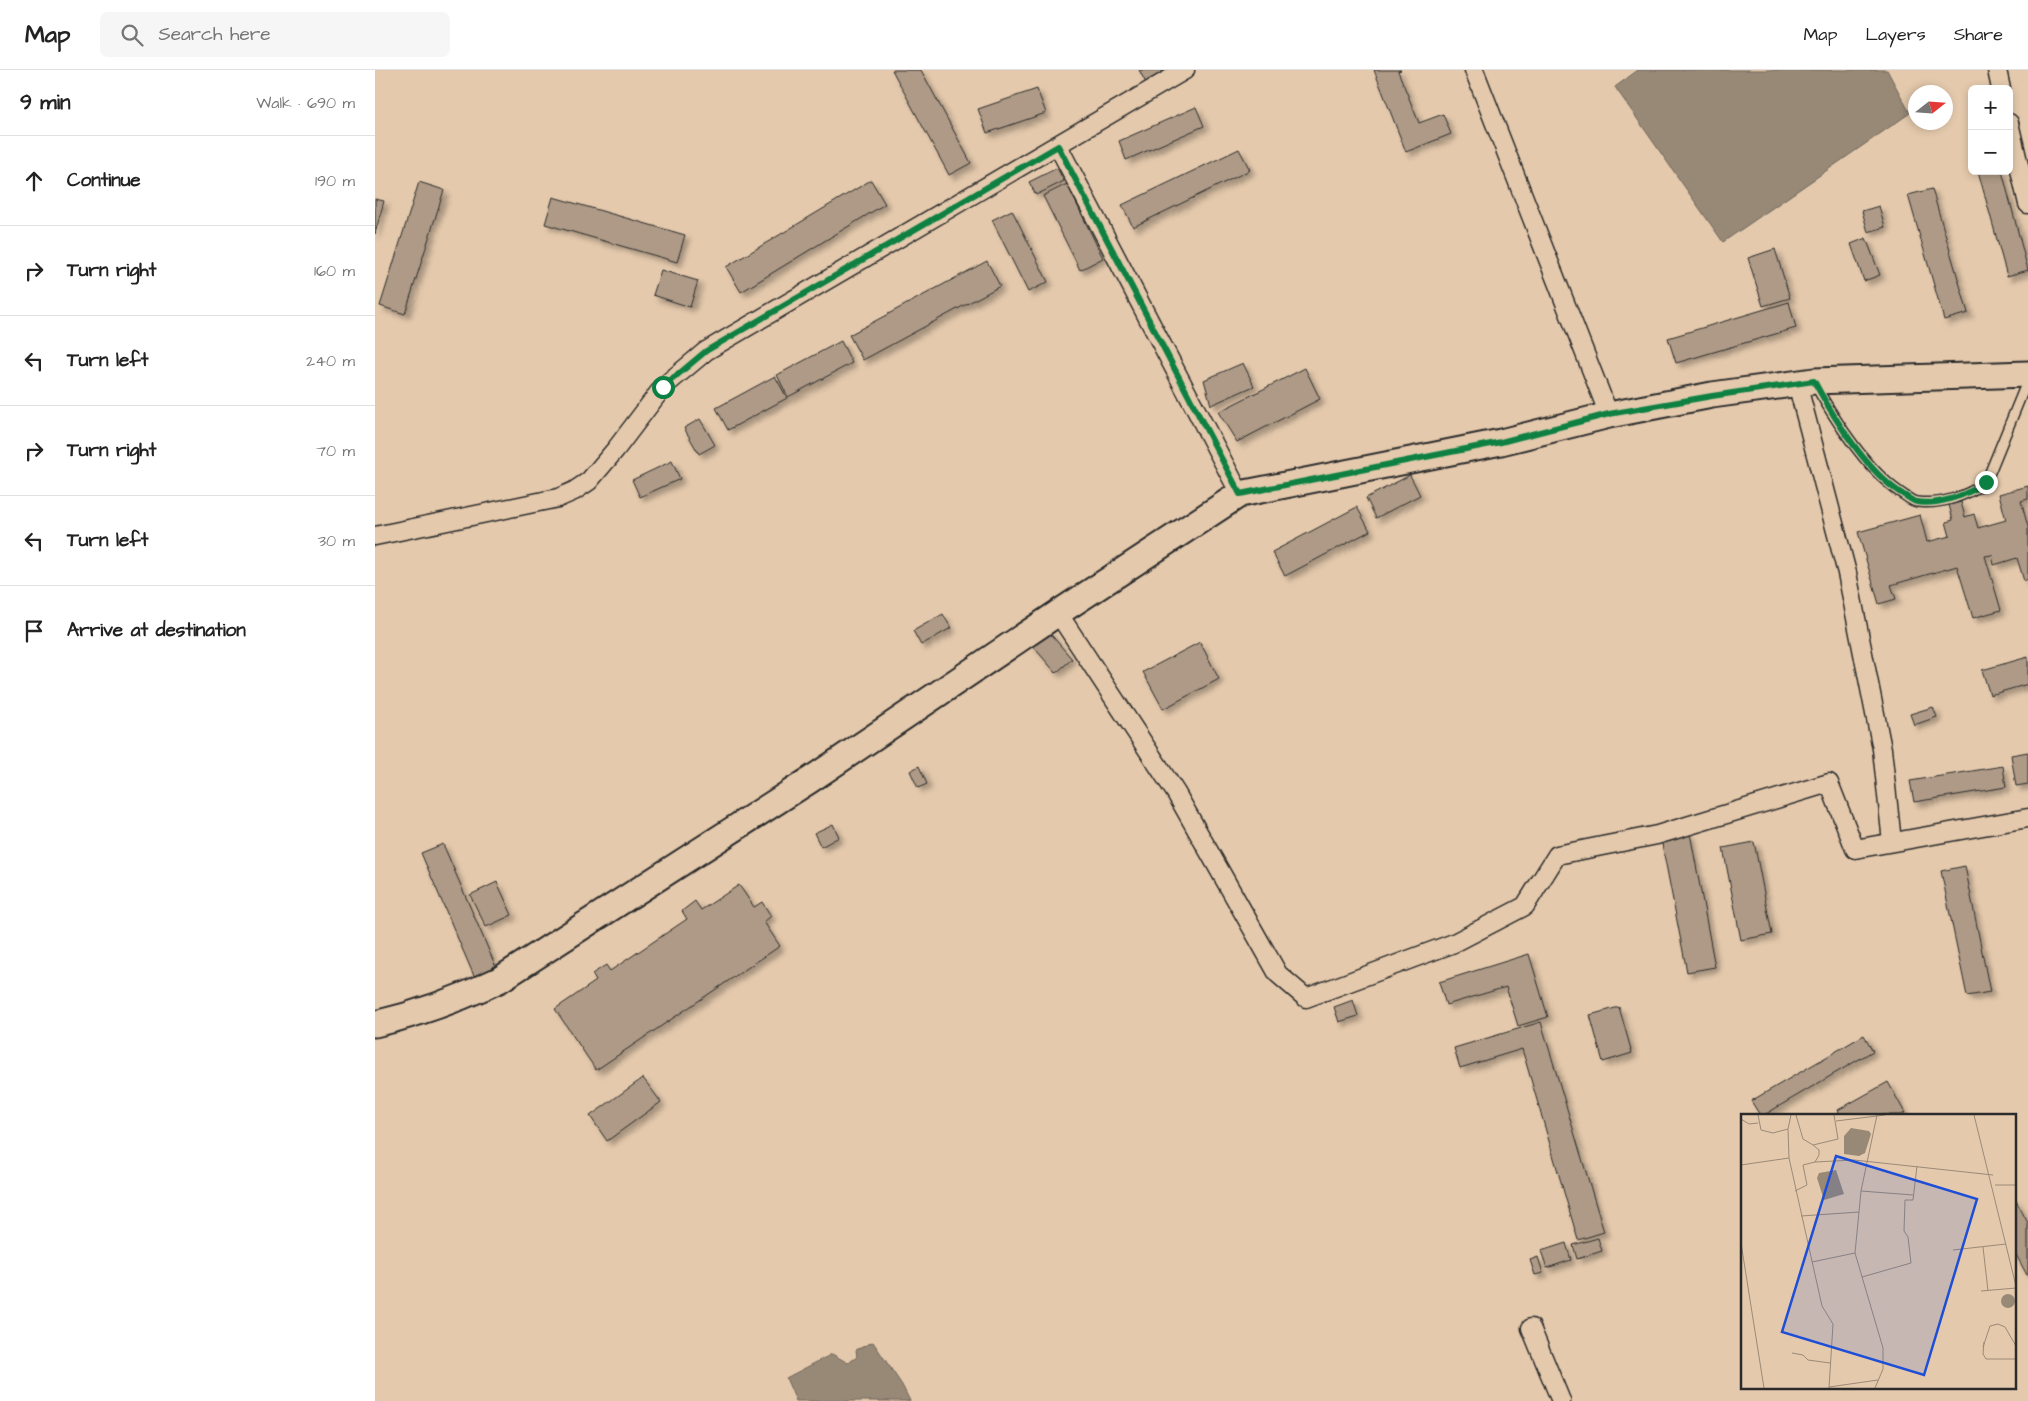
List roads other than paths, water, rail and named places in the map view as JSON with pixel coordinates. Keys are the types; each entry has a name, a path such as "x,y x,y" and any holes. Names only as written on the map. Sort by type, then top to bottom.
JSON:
{"main road":[{"path":"375,1024 408,1016 462,997 499,980 810,780 1058,613 1240,494 1501,442 1609,414 1712,396 1805,382 2028,374"}],"street":[{"path":"375,536 558,498 574,491 589,481 663,387 706,351 1185,70"},
{"path":"1474,70 1609,414"},
{"path":"1997,70 2000,85"},
{"path":"2011,130 2028,204"},
{"path":"1058,146 1240,494"},
{"path":"1805,382 1847,572 1882,748 1893,842"},
{"path":"1058,613 1176,793 1278,974 1306,998 1454,943 1525,906 1557,855 1657,835 1829,783 1855,849 2028,818"},
{"path":"1531,1328 1561,1401"}],"lane":[{"path":"1805,382 1831,413 1856,448 1893,488 1916,502 1949,500 1974,490 1986,482 2028,379"}]}
